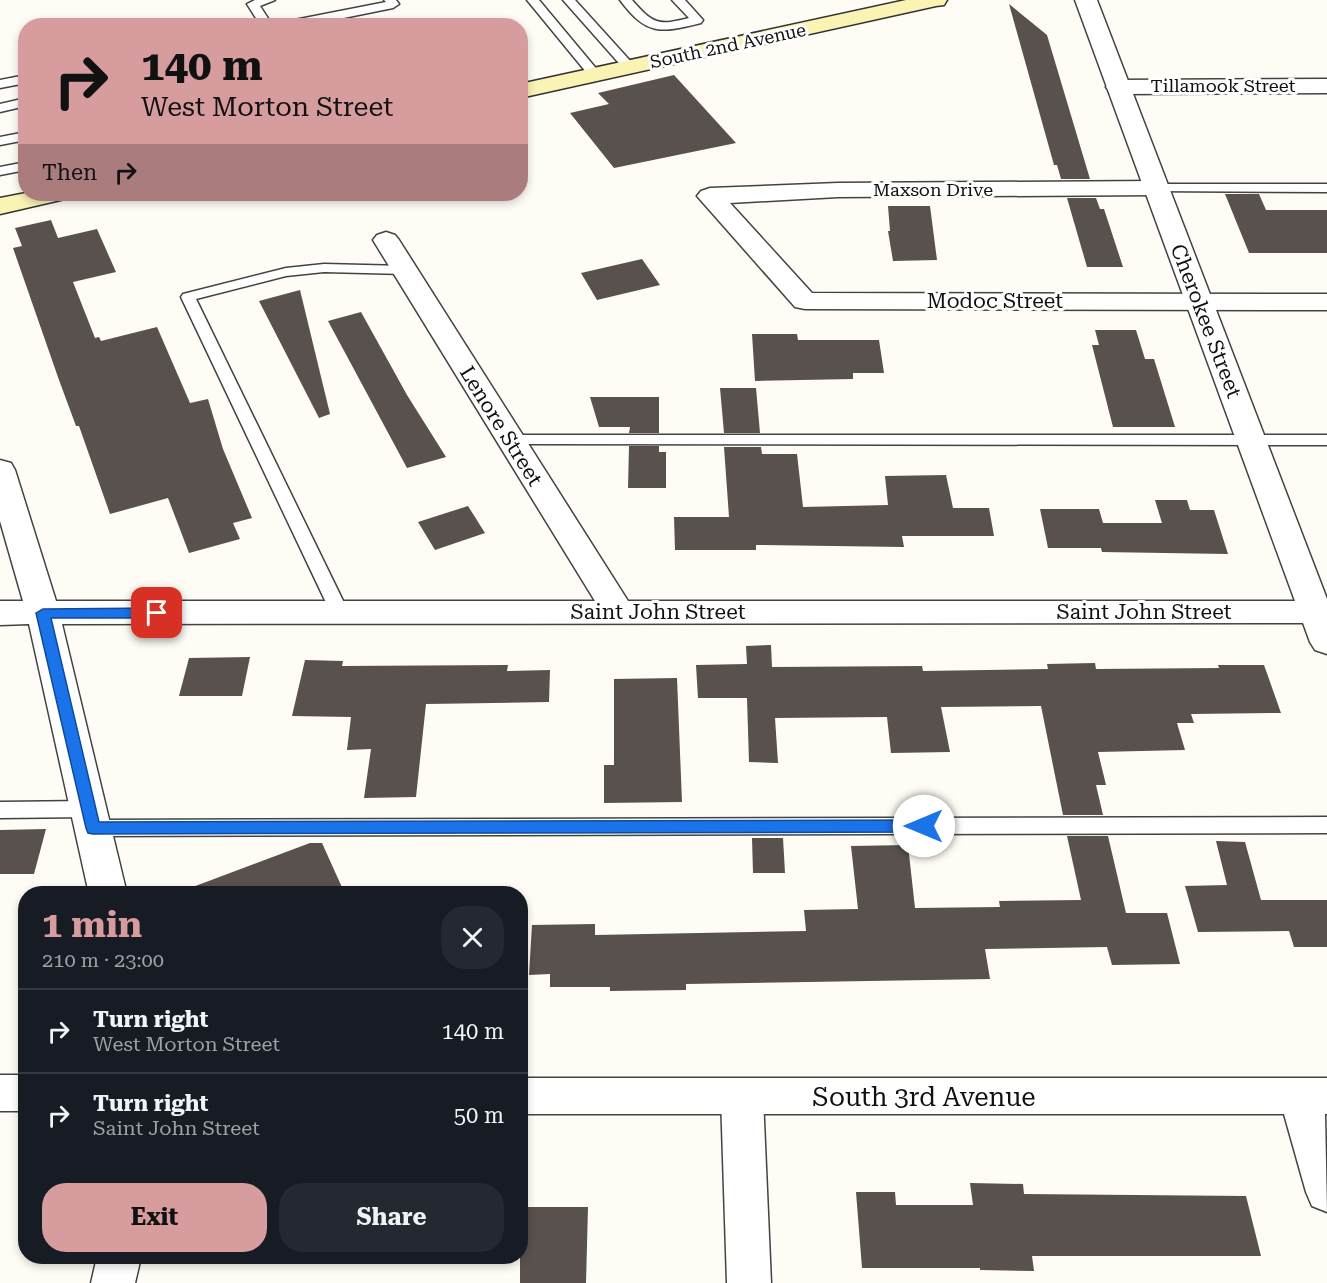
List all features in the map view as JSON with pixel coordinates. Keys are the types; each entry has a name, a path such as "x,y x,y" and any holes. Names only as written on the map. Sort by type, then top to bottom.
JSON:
{"main road":[{"name":"South 2nd Avenue","path":"528,89 936,0"},
{"path":"0,206 23,201"}],"street":[{"name":"Cherokee Street","path":"1086,0 1251,440 1322,612 1327,642"},
{"name":"Tillamook Street","path":"1118,87 1327,86"},
{"name":"Maxson Drive","path":"710,196 838,190 1156,188"},
{"name":"Modoc Street","path":"710,196 805,301 1327,302"},
{"name":"Lenore Street","path":"386,240 618,612"},
{"path":"0,470 43,613 106,886"},
{"name":"Saint John Street","path":"0,613 1322,612"},
{"path":"0,1093 18,1093"},
{"name":"South 3rd Avenue","path":"528,1095 1313,1096"},
{"path":"1313,1096 1327,1192"},
{"path":"742,1097 750,1283"},
{"path":"113,1283 117,1264"}],"lane":[{"path":"262,18 253,4 269,0"},
{"path":"324,18 393,4 390,0"},
{"path":"533,0 595,75"},
{"path":"569,0 629,68"},
{"path":"626,0 646,24 653,27 665,27 698,20 678,0"},
{"path":"0,84 18,81"},
{"path":"0,108 18,104"},
{"path":"0,141 18,138"},
{"path":"0,171 18,167"},
{"path":"1156,188 1327,188"},
{"path":"340,612 188,297 286,272 324,268 405,270"},
{"path":"509,440 1327,440"},
{"path":"0,810 91,819 1327,825"}],"building":[{"path":"1009,4 1047,35 1090,179 1061,179 1057,165 1054,165"},
{"path":"674,75 736,143 614,168 570,113 609,104 598,93"},
{"path":"1225,194 1259,194 1266,210 1327,210 1327,253 1249,253"},
{"path":"1067,198 1096,198 1100,209 1104,209 1123,267 1087,267"},
{"path":"888,206 930,206 937,260 893,261 888,231 890,231"},
{"path":"51,220 58,238 97,229 116,272 73,282 95,338 99,337 101,341 157,327 190,403 208,399 223,449 252,518 233,523 240,539 189,553 168,498 110,514 79,426 76,426 59,380 13,248 22,246 15,228"},
{"path":"642,259 660,285 597,300 581,273"},
{"path":"300,290 330,414 319,418 259,301"},
{"path":"361,312 407,395 446,457 407,468 328,321"},
{"path":"1095,330 1136,330 1145,359 1154,359 1175,427 1113,427 1092,345 1099,345"},
{"path":"752,334 797,334 798,340 879,340 884,373 853,373 853,379 755,381"},
{"path":"720,388 756,388 760,433 724,433"},
{"path":"590,397 659,397 659,433 629,433 630,427 599,427"},
{"path":"629,446 659,446 659,452 666,452 666,488 628,488"},
{"path":"724,447 761,447 762,454 797,454 803,507 888,505 885,476 946,475 953,508 989,508 994,536 902,536 904,547 756,545 756,550 675,550 674,517 729,517"},
{"path":"1155,500 1187,500 1190,510 1214,510 1228,554 1102,552 1101,548 1048,548 1040,509 1099,509 1103,523 1162,523"},
{"path":"468,506 485,533 435,550 418,522"},
{"path":"771,645 772,667 922,666 923,671 1048,669 1047,664 1095,663 1096,669 1219,668 1218,665 1264,665 1281,713 1191,714 1194,723 1177,723 1185,750 1098,752 1106,785 1096,785 1103,815 1063,815 1041,706 941,707 950,752 891,753 887,717 775,718 778,763 749,762 747,698 698,698 696,665 747,664 746,646"},
{"path":"250,657 242,696 179,696 189,658"},
{"path":"305,660 343,661 342,666 508,665 507,671 550,670 549,702 426,704 416,797 364,798 371,749 347,750 351,717 292,716"},
{"path":"677,678 682,802 604,803 604,765 614,765 614,679"},
{"path":"46,829 34,874 0,874 0,830"},
{"path":"1067,836 1108,836 1126,913 1167,913 1180,964 1112,965 1107,947 985,949 990,979 686,984 686,990 610,991 610,987 550,987 550,974 529,975 532,925 595,924 595,935 806,931 804,910 858,909 851,846 908,845 915,908 1000,907 999,901 1081,900"},
{"path":"752,838 783,838 785,873 753,873"},
{"path":"1216,841 1245,842 1261,900 1327,900 1327,947 1294,947 1289,931 1198,932 1185,886 1227,885"},
{"path":"310,843 322,843 341,886 195,886"},
{"path":"970,1183 1023,1184 1024,1194 1246,1196 1261,1256 1032,1256 1034,1271 980,1270 980,1268 862,1268 856,1192 895,1192 896,1205 973,1205"},
{"path":"528,1207 588,1207 586,1283 520,1283 520,1264 528,1264"}],"route":[{"path":"157,613 43,613 93,828 924,826"}]}
